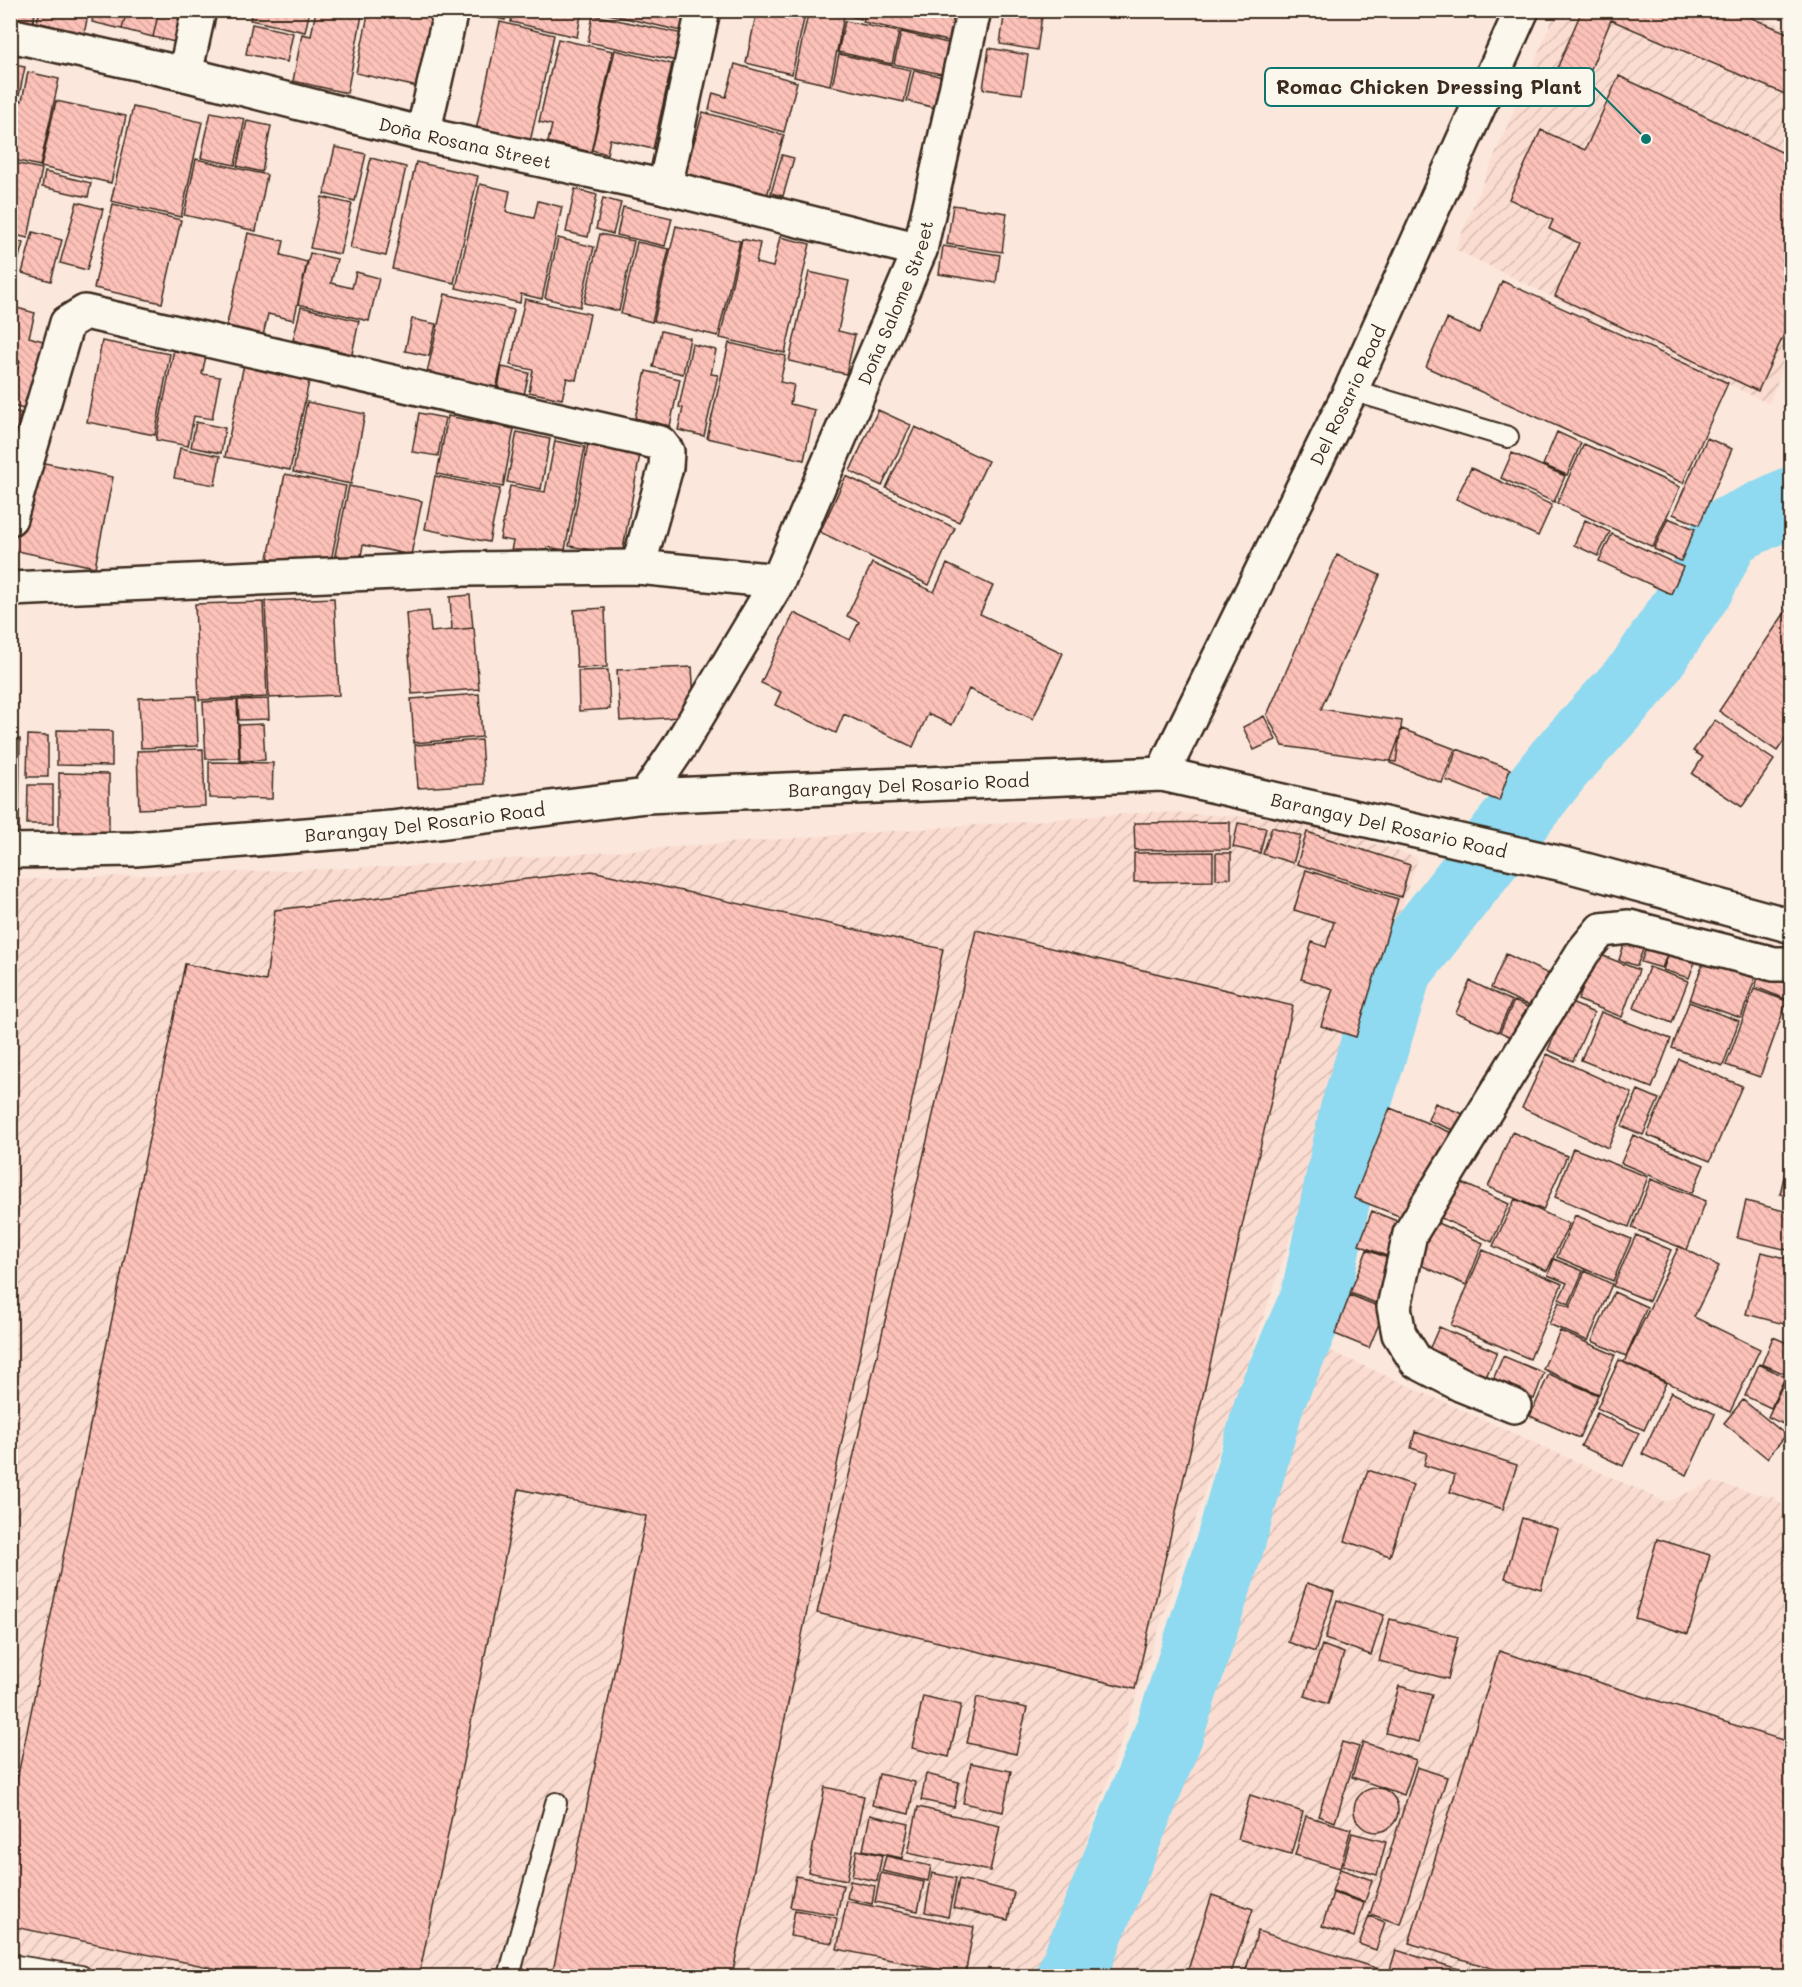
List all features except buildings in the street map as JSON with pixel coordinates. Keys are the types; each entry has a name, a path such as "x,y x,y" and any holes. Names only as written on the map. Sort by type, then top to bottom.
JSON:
{"street":[{"path":"185,74 200,10"},
{"path":"423,134 451,10"},
{"path":"665,187 703,10"},
{"name":"Doña Salome Street","path":"646,796 679,747 778,581 920,250 974,10"},
{"name":"Del Rosario Road","path":"1162,774 1351,390 1522,10"},
{"name":"Doña Rosana Street","path":"10,35 185,74 423,134 665,187 920,250"},
{"path":"10,518 67,322 85,312 660,443 667,452 666,467 638,567"},
{"path":"10,589 465,569 638,567 778,581"},
{"name":"Barangay Del Rosario Road","path":"10,851 135,849 391,828 646,796 1162,774 1568,864 1791,926"},
{"path":"1514,1406 1462,1385 1416,1361 1399,1334 1394,1306 1410,1234 1583,952 1601,930 1629,927 1774,964 1791,964"}],"lane":[{"path":"1351,390 1508,437"},
{"path":"509,1977 556,1803"},
{"path":"10,1965 81,1977"}],"shaded area":[{"path":"1556,11 1746,11 1791,29 1791,346 1769,404 1455,249"},
{"path":"1155,812 1305,820 1418,858 1042,1976 11,1976 10,880 413,866"},
{"path":"1324,1348 1666,1502 1712,1482 1774,1498 1791,1513 1791,1976 1090,1976 1193,1751"}],"waterway":[{"path":"1071,1976 1169,1733 1230,1544 1271,1398 1315,1298 1354,1112 1398,970 1559,764 1640,675 1700,586 1727,532 1792,501"}],"place":[{"name":"Romac Chicken Dressing Plant","path":"1646,139"}]}
